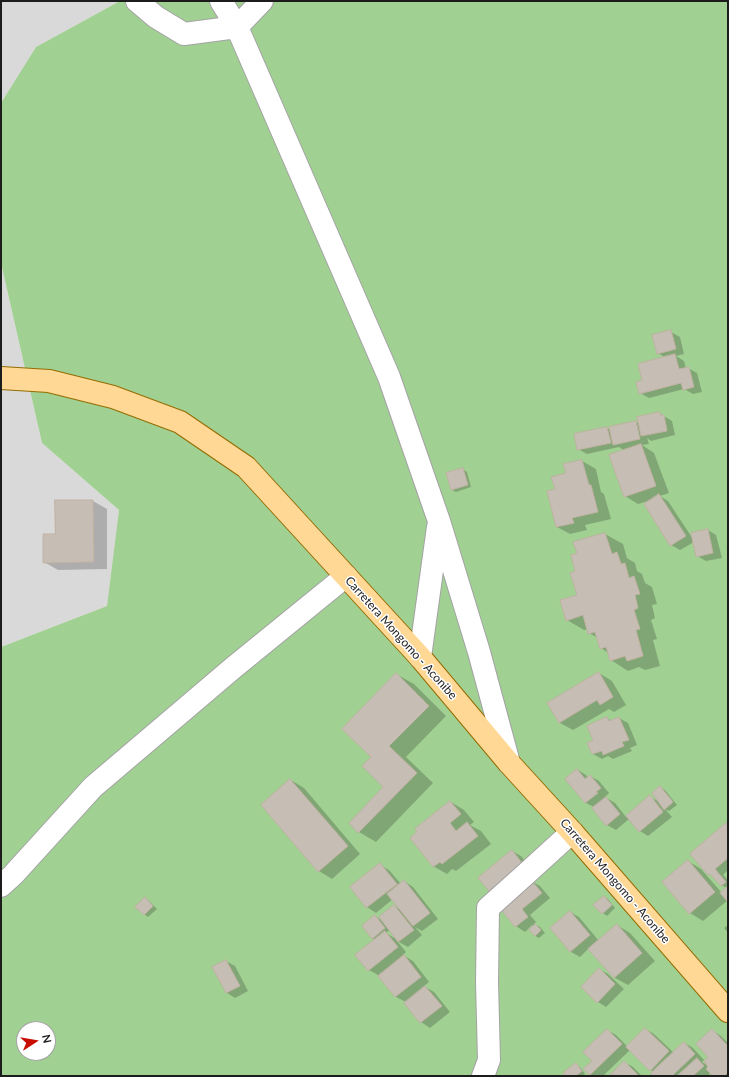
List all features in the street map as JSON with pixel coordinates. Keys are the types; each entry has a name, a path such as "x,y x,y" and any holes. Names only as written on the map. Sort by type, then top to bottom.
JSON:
{"main road":[{"name":"Carretera Mongomo - Aconibe","path":"1,378 49,380 113,397 180,422 246,467 420,657 509,763 572,832 728,1011"}],"street":[{"path":"137,1 156,17 184,34 237,28 262,1"},
{"path":"221,1 237,28 389,377 439,521 479,652 509,763"},
{"path":"420,657 439,521"},
{"path":"1,886 14,875 93,787 233,668 346,576"},
{"path":"483,1076 489,1060 487,982 488,908 572,832"}],"shaded area":[{"path":"1,1 120,1 36,47 1,103"},
{"path":"1,263 42,443 119,510 107,606 1,647"}],"green space":[{"path":"120,1 728,1 728,1076 1,1076 1,647 107,606 119,510 42,443 1,263 1,103 36,47"}],"building":[{"path":"671,330 676,349 657,354 652,335"},
{"path":"675,354 679,369 689,367 694,387 683,390 681,383 639,394 636,382 642,380 638,364"},
{"path":"660,412 660,415 664,415 667,431 641,436 637,417"},
{"path":"636,421 640,439 613,445 609,427"},
{"path":"607,427 611,443 577,450 574,434"},
{"path":"641,444 656,486 624,497 609,455"},
{"path":"582,460 589,485 591,485 598,512 572,518 574,523 556,527 547,491 555,489 551,477 566,473 563,464"},
{"path":"463,468 468,485 451,490 446,473"},
{"path":"659,494 686,536 670,546 644,504"},
{"path":"55,500 93,500 94,562 43,563 43,534 55,534"},
{"path":"708,529 713,553 696,557 691,533"},
{"path":"605,533 612,554 617,552 621,564 625,563 629,578 634,576 640,594 635,595 638,608 634,610 640,629 636,630 643,656 627,661 625,656 610,661 606,647 600,649 595,632 588,634 583,615 566,621 560,600 577,595 570,573 575,571 571,555 577,553 573,542"},
{"path":"599,672 613,697 600,705 597,700 559,723 547,703"},
{"path":"396,673 429,706 389,746 417,773 358,833 349,823 383,787 362,766 371,757 342,729"},
{"path":"607,717 609,721 619,717 629,740 622,742 624,746 603,755 602,751 592,754 587,743 593,740 587,726"},
{"path":"577,769 585,779 590,775 601,788 596,792 598,793 585,803 565,779"},
{"path":"290,779 348,846 318,872 261,805"},
{"path":"660,786 673,802 664,810 652,793"},
{"path":"650,795 663,812 639,832 626,816"},
{"path":"606,797 620,814 606,826 592,808"},
{"path":"450,801 461,814 450,823 456,831 467,822 478,836 442,864 440,862 433,867 410,838 417,832 415,829"},
{"path":"726,823 728,826 728,858 715,869 726,882 721,886 710,874 708,875 690,854"},
{"path":"512,850 522,863 489,891 478,878"},
{"path":"688,860 715,892 689,914 662,882"},
{"path":"380,863 397,884 366,908 350,887"},
{"path":"404,880 430,913 413,926 387,894"},
{"path":"531,880 542,893 522,909 528,917 515,927 499,907"},
{"path":"728,886 728,902 720,893"},
{"path":"604,896 612,905 602,914 593,905"},
{"path":"145,897 153,906 144,915 135,907"},
{"path":"394,905 414,930 398,942 379,917"},
{"path":"570,911 590,935 570,952 550,928"},
{"path":"375,915 385,928 372,939 362,926"},
{"path":"535,924 541,930 535,936 529,930"},
{"path":"617,924 642,953 614,978 588,949"},
{"path":"385,931 398,947 368,971 355,955"},
{"path":"404,955 421,977 395,997 378,976"},
{"path":"226,960 240,986 226,993 212,967"},
{"path":"599,968 615,984 597,1003 581,987"},
{"path":"425,986 442,1006 420,1023 404,1003"},
{"path":"645,1028 669,1051 650,1071 626,1047"},
{"path":"607,1029 622,1044 590,1075 583,1069 592,1061 583,1052"},
{"path":"712,1029 728,1046 728,1072 724,1076 713,1076 706,1069 708,1067 704,1061 708,1057 696,1044"},
{"path":"684,1042 695,1054 672,1076 653,1076 651,1073"},
{"path":"697,1058 704,1066 693,1076 677,1076"},
{"path":"624,1061 639,1076 610,1075"},
{"path":"576,1063 582,1071 576,1076 566,1076 563,1073"}]}
